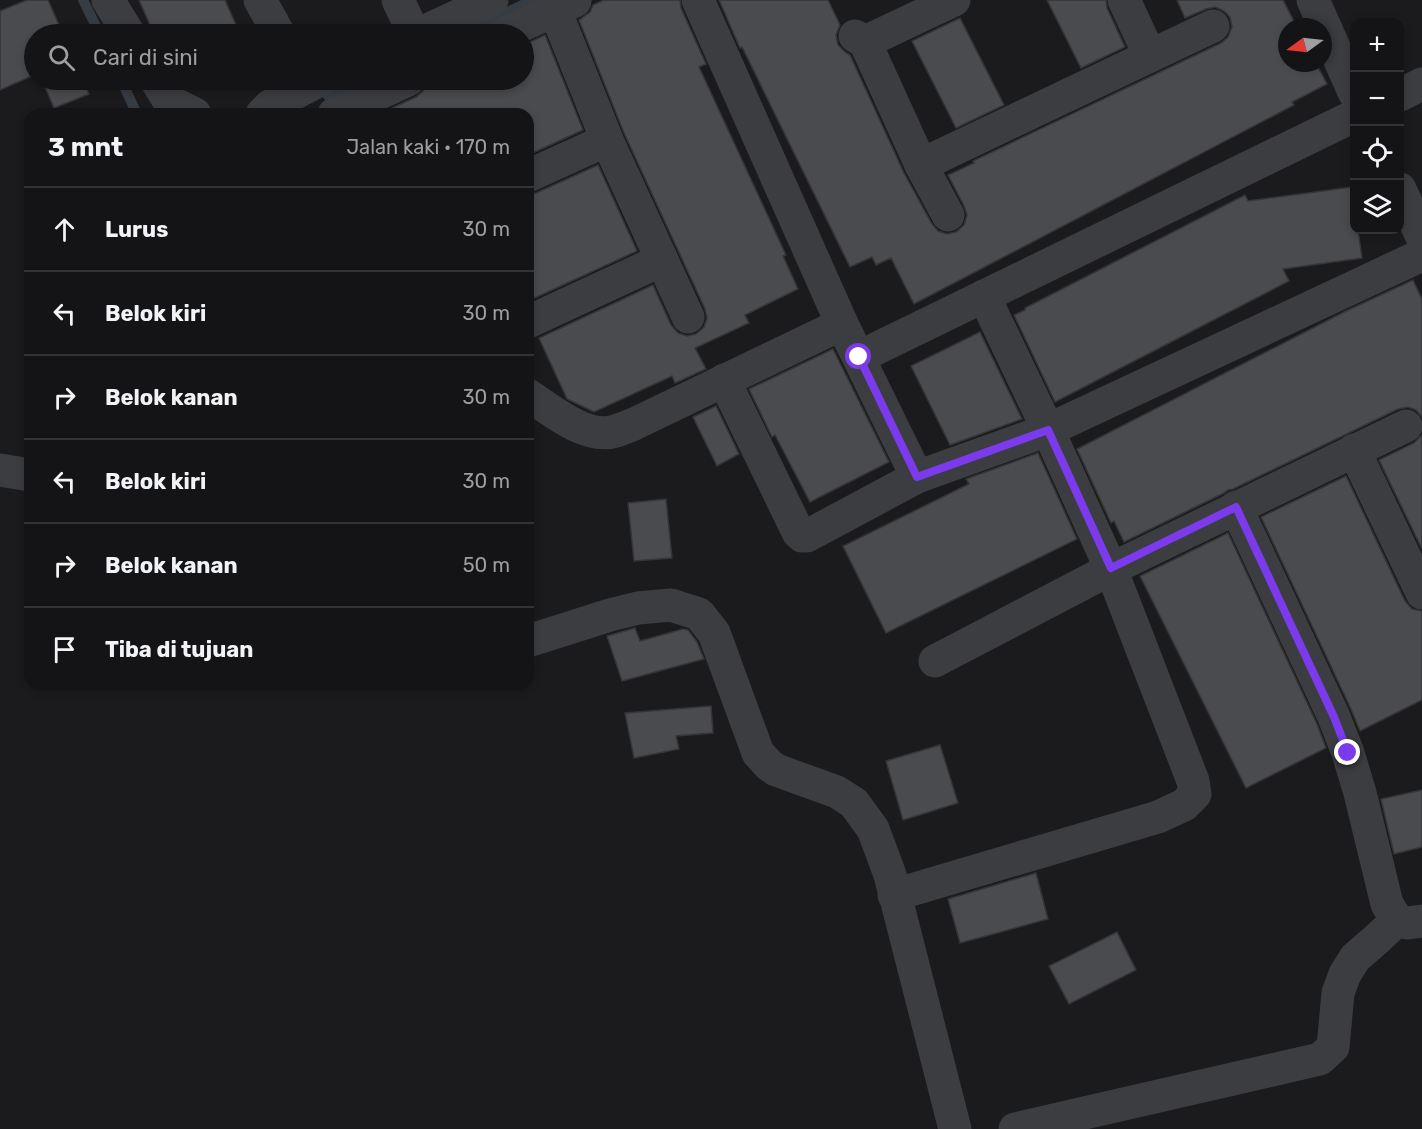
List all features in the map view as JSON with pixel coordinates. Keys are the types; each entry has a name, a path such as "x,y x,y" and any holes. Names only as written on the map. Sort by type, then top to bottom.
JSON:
{"street":[{"path":"108,0 123,24"},
{"path":"260,0 273,24"},
{"path":"398,0 409,24"},
{"path":"440,24 492,0"},
{"path":"698,0 842,324 917,477"},
{"path":"948,215 860,39 954,0"},
{"path":"1124,0 1150,56"},
{"path":"1313,0 1350,83"},
{"path":"522,24 561,3 607,140 688,317"},
{"path":"921,165 1213,26"},
{"path":"1404,93 1422,84"},
{"path":"162,90 169,101 183,108"},
{"path":"268,108 311,90"},
{"path":"347,108 386,90"},
{"path":"859,357 1350,119"},
{"path":"534,173 607,140"},
{"path":"1404,198 1422,237"},
{"path":"724,380 798,532 802,536 811,535 917,477 1048,430 1422,255"},
{"path":"534,319 662,260"},
{"path":"894,894 1158,817 1184,805 1195,794 1193,781 1111,568 984,296"},
{"path":"534,399 582,429 598,433 611,432 634,424 842,324"},
{"path":"935,662 1111,568 1406,426"},
{"path":"1354,450 1422,593"},
{"path":"0,470 24,474"},
{"path":"1015,1129 1320,1059 1333,1047 1338,993 1355,958 1378,938 1409,920 1387,904 1360,792 1348,753 1334,717 1236,507"},
{"path":"534,639 638,608 671,606 699,614 714,633 758,753 776,770 837,792 854,803 873,829 890,875 955,1129"}],"building":[{"path":"27,0 48,0 59,24 24,24 24,79 0,90 0,11"},
{"path":"139,0 225,0 236,24 150,24"},
{"path":"604,0 680,0 681,8 706,64 699,67 786,255 783,256 798,289 745,315 749,323 695,348 706,369 675,383 672,376 594,412 567,399 539,338 653,285 671,325 678,333 687,336 696,334 704,327 707,318 705,309 624,133 579,20 590,12 593,5"},
{"path":"719,0 828,0 840,25 836,35 838,45 850,55 904,173 932,224 938,231 947,234 956,232 964,225 967,215 948,175 1221,43 1228,37 1232,27 1230,17 1224,11 1215,7 1185,18 1177,0 1283,0 1292,18 1278,18 1278,72 1321,72 1327,84 1292,102 1294,105 914,304 891,258 876,265 872,257 850,267 742,47 740,48"},
{"path":"1047,0 1106,0 1107,8 1125,47 1081,68"},
{"path":"960,18 1004,105 956,128 912,41"},
{"path":"545,35 583,130 534,152 534,108 392,108 416,97 424,90 534,90 534,40"},
{"path":"46,90 87,90 89,94 54,108"},
{"path":"598,165 637,251 534,298 534,193"},
{"path":"1350,187 1350,234 1359,234 1362,258 1283,269 1289,281 1055,402 1014,315 1245,195 1248,201"},
{"path":"1413,280 1422,299 1422,417 1416,410 1408,407 1398,409 1124,542 1114,521 1111,523 1077,449 1346,311"},
{"path":"980,332 1022,419 950,445 911,366"},
{"path":"833,349 889,462 810,502 775,435 772,437 749,389"},
{"path":"716,406 739,454 717,466 693,417"},
{"path":"1422,435 1422,549 1379,460 1414,443"},
{"path":"1038,453 1077,539 886,633 843,546 969,484 966,479"},
{"path":"1346,476 1405,601 1412,609 1422,611 1422,700 1360,731 1261,517"},
{"path":"666,499 672,558 634,561 628,503"},
{"path":"1228,533 1326,748 1246,788 1140,576"},
{"path":"635,628 640,641 683,629 688,630 697,642 704,659 622,681 607,636"},
{"path":"711,706 713,733 676,736 679,749 634,758 625,713"},
{"path":"940,745 958,803 903,820 886,761"},
{"path":"1422,790 1422,847 1394,854 1381,799"},
{"path":"1036,873 1048,919 960,943 948,899"},
{"path":"1117,932 1136,970 1069,1004 1049,966"}],"waterway":[{"path":"83,0 95,24"},
{"path":"482,24 533,0"},
{"path":"126,90 134,108"},
{"path":"328,96 342,90"}],"route":[{"path":"859,357 917,477 1048,430 1111,568 1236,507 1334,717 1348,753"}]}
